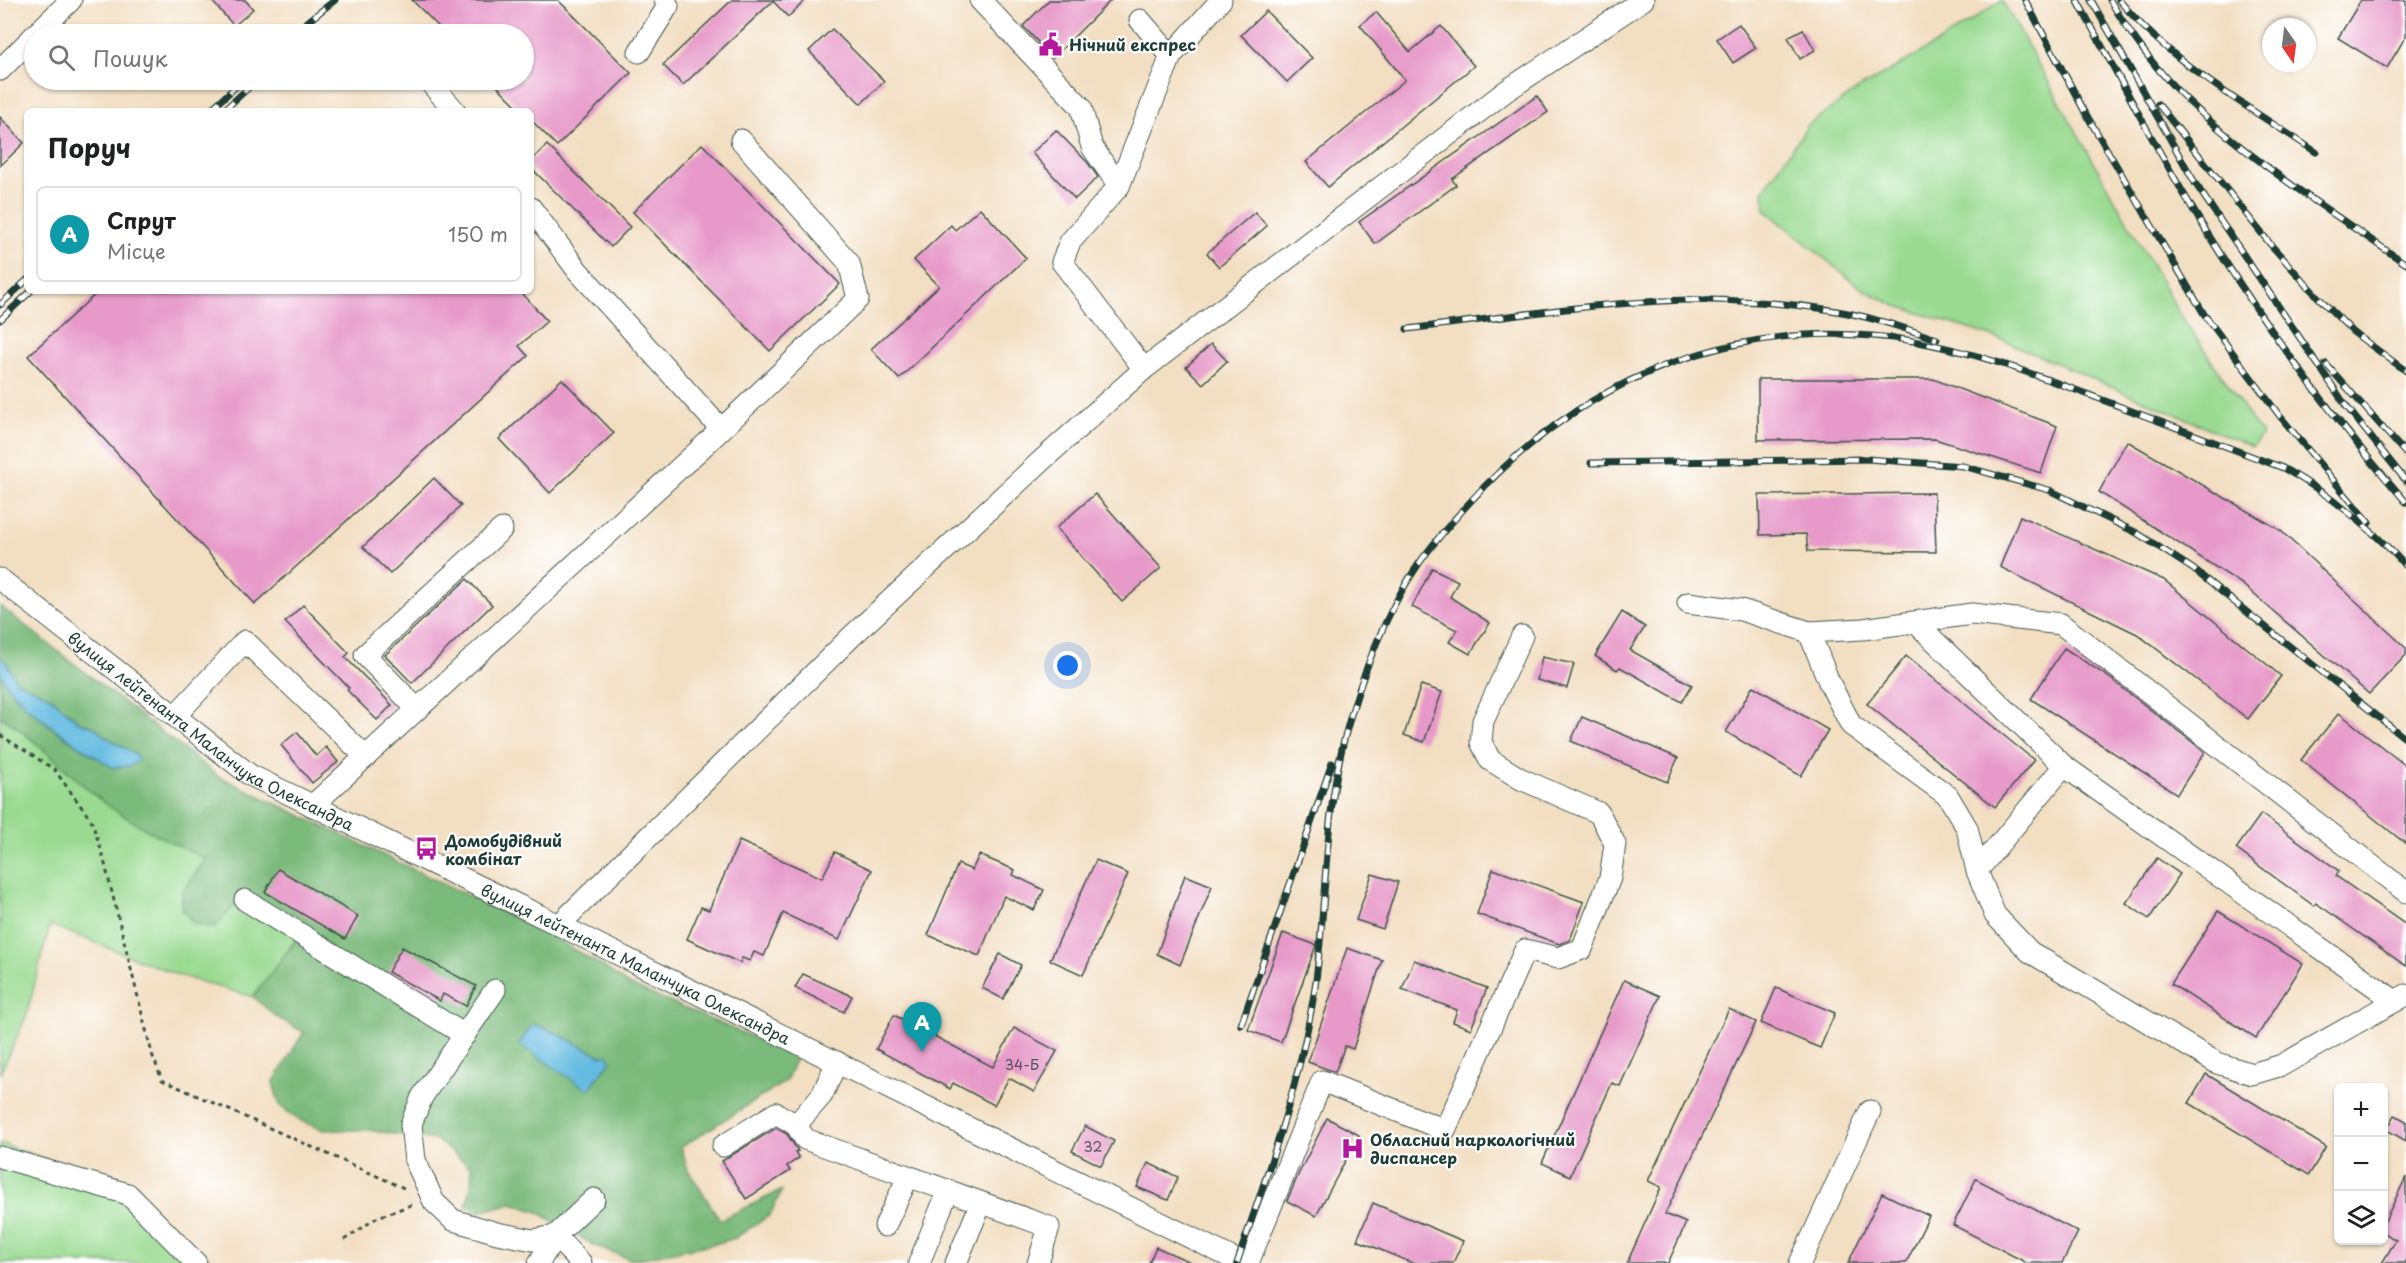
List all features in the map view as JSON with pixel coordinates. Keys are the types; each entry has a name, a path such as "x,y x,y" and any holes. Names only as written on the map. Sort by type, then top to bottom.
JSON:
{"street":[{"path":"46,24 71,0"},
{"path":"639,52 668,6 665,0"},
{"path":"980,0 1081,106 1092,147 1119,186"},
{"path":"1144,369 1062,262 1070,242 1119,186 1171,56 1221,0"},
{"path":"559,925 853,635 1144,369 1506,91 1643,0"},
{"path":"1140,20 1171,56"},
{"path":"0,70 24,46"},
{"path":"437,90 452,108"},
{"path":"312,806 721,429 858,299 849,263 741,140"},
{"path":"534,212 578,271 721,429"},
{"path":"417,709 365,655 502,529"},
{"name":"вулиця лейтенанта Маланчука Олександра","path":"0,579 250,776 559,925 1242,1263"},
{"path":"1688,603 1741,610 1809,632 1863,629 1972,614 2061,624 2406,892"},
{"path":"1809,632 1829,682 1851,725 1948,796 1966,828 1977,871 1995,915 2030,952 2217,1063 2252,1074 2282,1065 2401,998 2064,766 1915,621"},
{"path":"1248,1263 1322,1081 1444,1130 1525,950 1558,958 1582,949 1610,878 1616,844 1599,813 1514,774 1490,760 1481,742 1483,721 1522,636"},
{"path":"174,716 245,641 366,757"},
{"path":"1977,871 2064,766"},
{"path":"245,900 465,1035"},
{"path":"495,990 422,1097 411,1124 415,1161 434,1202 453,1220 497,1233 533,1240 555,1236"},
{"path":"796,1125 822,1095 837,1062"},
{"path":"1800,1263 1870,1111"},
{"path":"723,1146 776,1113 796,1125 805,1139 1049,1227 1038,1263"},
{"path":"0,1157 128,1194 196,1263"},
{"path":"885,1226 908,1177"},
{"path":"919,1263 948,1191"},
{"path":"540,1263 555,1236 594,1199"},
{"path":"956,1263 981,1203"},
{"path":"555,1236 581,1263"}],"path":[{"path":"0,735 54,769 91,820 102,852 152,1054 162,1080 434,1202"},
{"path":"344,1240 378,1217 405,1206 434,1202"}],"green space":[{"path":"2002,0 2178,311 2262,435 2252,447 2000,339 1894,305 1861,288 1765,210 1763,191 1808,125 1860,88 1939,42"},
{"path":"0,606 218,776 540,930 604,967 627,984 797,1056 786,1081 681,1147 688,1170 720,1220 782,1190 770,1215 735,1238 633,1260 597,1247 538,1212 512,1203 480,1212 466,1206 472,1183 471,1167 436,1140 368,1130 323,1130 299,1120 280,1106 273,1083 304,1032 278,1018 253,997 301,933 244,895 214,928 193,923 181,907 183,890 206,859 152,833 114,810 27,735 0,716 0,671 20,700 34,713 66,738 113,768 135,754 104,736 96,728 80,722 50,697 16,681 0,656","holes":["566,1039 602,1056 520,1044"]},
{"path":"0,716 19,728 103,801 147,830 206,859 244,895 301,933 253,997 178,975 50,925 26,1017 0,1074"},
{"path":"0,1143 132,1190 190,1263 0,1263"}],"water":[{"path":"0,656 16,681 50,697 79,722 96,728 104,736 135,754 139,760 130,766 113,768 67,738 32,710 6,683 0,671"},
{"path":"533,1024 602,1056 608,1054 611,1061 588,1090 519,1044"}],"building":[{"path":"211,0 245,0 253,9 236,24 232,24"},
{"path":"412,0 558,0 631,73 557,146 534,123 534,108 519,108 501,90 534,90 534,24 436,24"},
{"path":"732,0 806,0 788,17 773,1 683,85 663,65"},
{"name":"Нічний експрес","path":"1049,0 1111,0 1053,58 1023,26"},
{"path":"2361,0 2406,0 2406,36 2387,68 2338,38"},
{"path":"1266,11 1312,58 1287,82 1241,35"},
{"path":"1376,12 1410,52 1441,26 1474,66 1328,187 1306,162 1405,80 1360,25"},
{"path":"1739,24 1756,48 1733,63 1717,39"},
{"path":"832,29 884,81 861,104 809,51"},
{"path":"1803,29 1815,50 1800,59 1788,37"},
{"path":"1537,96 1548,112 1452,179 1456,185 1375,244 1359,222"},
{"path":"0,117 24,143 0,166"},
{"path":"1056,130 1088,163 1098,177 1075,199 1032,153"},
{"path":"702,144 840,284 770,351 633,212"},
{"path":"547,145 630,227 611,247 534,171 534,158"},
{"path":"980,208 1026,258 899,379 871,349 939,286 914,260 951,225 955,230"},
{"path":"1255,212 1267,226 1219,267 1207,253"},
{"path":"96,294 523,294 547,321 519,346 528,356 255,604 28,356"},
{"path":"1211,344 1227,361 1203,384 1186,367"},
{"path":"562,379 614,433 550,493 499,439"},
{"path":"1758,379 1933,379 2057,426 2041,473 1935,439 1758,440"},
{"path":"2127,441 2280,530 2406,648 2406,655 2369,694 2242,584 2099,492"},
{"path":"434,478 461,506 390,574 363,547"},
{"path":"1934,493 1936,552 1808,551 1806,534 1760,535 1759,495"},
{"path":"1095,494 1161,568 1122,602 1056,528"},
{"path":"2020,516 2164,580 2281,676 2248,719 2137,634 2000,567"},
{"path":"1432,568 1458,581 1450,597 1490,623 1470,654 1449,642 1457,630 1412,607"},
{"path":"467,579 492,605 412,683 385,655"},
{"path":"303,605 349,653 345,657 392,705 377,720 285,622"},
{"path":"1622,612 1645,627 1630,650 1692,685 1682,702 1620,667 1617,670 1595,656"},
{"path":"2064,648 2107,676 2205,752 2177,794 2031,699"},
{"path":"1906,656 2034,760 1995,807 1867,704"},
{"path":"1542,657 1574,664 1567,688 1537,680"},
{"path":"1421,685 1442,692 1424,742 1404,735"},
{"path":"1753,686 1828,730 1801,776 1726,732"},
{"path":"2339,713 2406,766 2406,844 2301,760"},
{"path":"1582,717 1678,758 1667,782 1571,741"},
{"path":"297,732 316,756 326,747 338,762 312,783 281,745"},
{"path":"2261,814 2339,871 2336,876 2406,925 2406,966 2316,903 2314,906 2236,849"},
{"path":"739,841 822,878 835,852 872,870 839,940 783,913 764,956 754,952 750,961 742,958 740,963 687,939 701,907 709,910"},
{"path":"979,855 1015,870 1013,875 1044,890 1034,910 1004,896 979,956 928,935 958,864 972,870"},
{"path":"2157,858 2180,874 2149,919 2126,903"},
{"path":"1096,860 1128,874 1083,975 1050,960"},
{"path":"278,869 358,916 345,939 265,892"},
{"path":"1493,869 1584,902 1570,940 1559,944 1477,914"},
{"path":"1372,874 1398,882 1383,929 1356,920"},
{"path":"1185,875 1212,886 1180,965 1157,954"},
{"path":"2218,911 2303,964 2256,1038 2171,984"},
{"path":"1283,933 1316,945 1281,1042 1248,1030"},
{"path":"402,947 476,986 466,1006 443,994 440,1001 388,972"},
{"path":"1347,948 1382,960 1353,1049 1345,1046 1335,1072 1308,1062"},
{"path":"1000,954 1021,965 1003,999 982,988"},
{"path":"1414,960 1487,988 1471,1029 1453,1022 1457,1010 1402,989"},
{"path":"803,974 852,996 844,1012 795,988"},
{"path":"1624,980 1660,996 1620,1086 1612,1083 1570,1176 1542,1163"},
{"path":"1776,988 1835,1013 1820,1048 1761,1023"},
{"path":"1729,1009 1756,1022 1665,1214 1686,1223 1668,1263 1627,1263 1661,1187 1648,1181"},
{"path":"894,1015 993,1067 1014,1028 1057,1051 1034,1092 1009,1078 994,1105 953,1083 950,1089 876,1049"},
{"path":"2206,1074 2326,1147 2309,1175 2189,1103"},
{"path":"2395,1115 2406,1121 2406,1141 2388,1131"},
{"path":"1327,1118 1359,1135 1316,1216 1287,1201"},
{"path":"1085,1126 1114,1141 1101,1166 1072,1151"},
{"path":"776,1128 787,1134 798,1151 795,1152 799,1158 787,1166 790,1171 746,1199 722,1161"},
{"path":"1148,1163 1178,1177 1168,1200 1137,1187"},
{"path":"2406,1177 2406,1263 2382,1263 2396,1240 2388,1235 2388,1215"},
{"path":"1976,1179 2078,1232 2062,1263 2027,1263 1953,1225"},
{"path":"1882,1193 1929,1216 1906,1263 1848,1263"},
{"path":"1373,1203 1463,1241 1453,1263 1412,1263 1357,1240"},
{"path":"1156,1247 1193,1263 1149,1263"}],"railway":[{"path":"305,24 335,0"},
{"path":"2025,0 2086,114 2204,314 2279,415 2369,523"},
{"path":"2077,0 2181,189 2239,283 2307,380 2406,502"},
{"path":"2091,0 2195,183 2346,406 2406,481"},
{"path":"2110,0 2155,65 2176,89 2212,123 2266,166 2406,264"},
{"path":"2119,0 2140,23 2186,64 2237,101 2316,152"},
{"path":"212,108 232,90"},
{"path":"226,108 246,90"},
{"path":"2158,104 2271,245 2315,294 2353,332 2406,371"},
{"path":"0,305 24,283"},
{"path":"0,320 28,294"},
{"path":"1407,329 1596,306 1709,300 1817,308 1860,316 1937,339"},
{"path":"1237,1263 1281,1130 1308,1029 1318,962 1332,803 1337,771 1344,740 1373,651 1404,587 1435,542 1470,502 1515,457 1564,419 1616,388 1671,363 1728,346 1788,336 1850,335 1913,341 1982,357 2026,372 2283,468 2348,512 2406,566"},
{"path":"2326,364 2406,454"},
{"path":"1591,463 1867,459 1963,466 2049,490 2137,533 2193,569 2406,739"},
{"path":"1241,1025 1332,763"}],"place":[{"name":"Нічний експрес","path":"1051,44"},
{"name":"Домобудівний комбінат","path":"427,849"},
{"name":"Спрут","path":"922,1052"},
{"name":"Обласний наркологічний диспансер","path":"1352,1148"}]}
